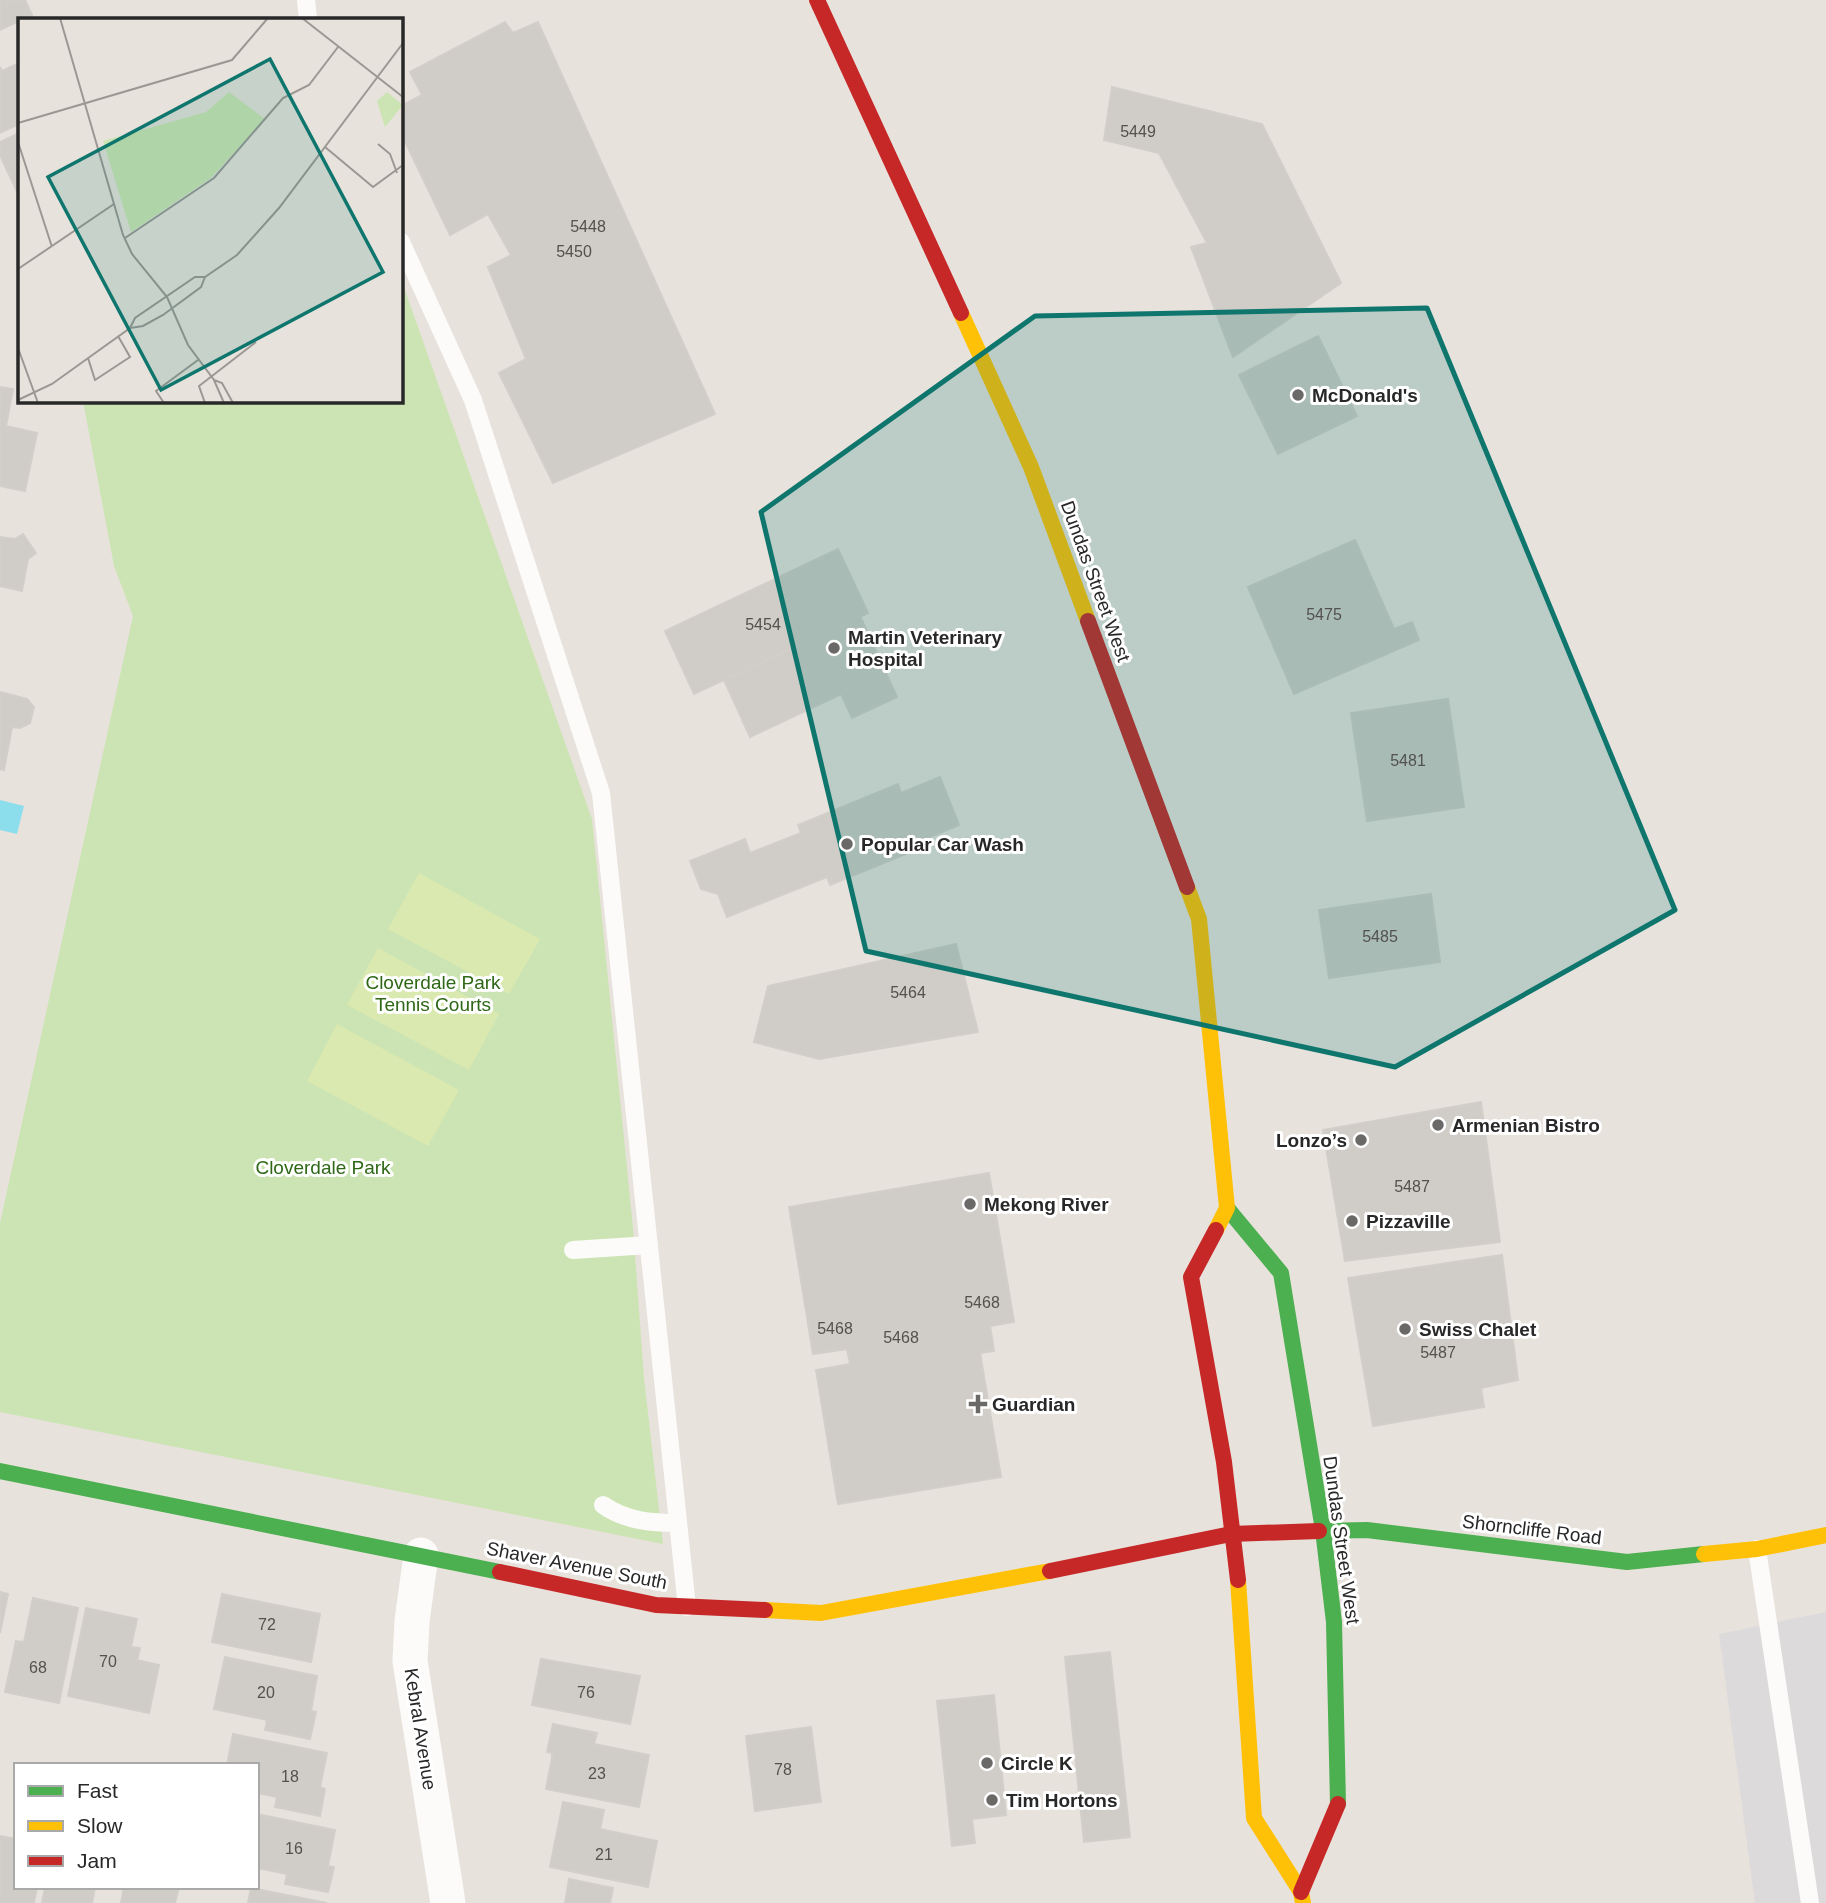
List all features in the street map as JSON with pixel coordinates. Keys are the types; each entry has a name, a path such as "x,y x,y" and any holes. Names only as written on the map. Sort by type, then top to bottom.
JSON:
{"main road":[{"name":"Dundas Street West","path":"817,0 1031,467 1199,919 1227,1208 1191,1277 1224,1462 1242,1618 1254,1818 1302,1898"},
{"name":"Dundas Street West","path":"1227,1208 1281,1273 1323,1530 1334,1622 1340,1799 1302,1898"},
{"name":"Shaver Avenue South","path":"0,1472 421,1555 656,1605 687,1607 821,1613 1154,1552 1231,1534"},
{"name":"Shorncliffe Road","path":"1231,1534 1367,1530 1627,1562 1757,1549 1826,1535"}],"street":[{"name":"Kebral Avenue","path":"421,1555 412,1621 410,1661 448,1903"}],"lane":[{"path":"306,0 307,18"},
{"path":"402,244 473,400 601,793 687,1607"},
{"path":"573,1250 649,1245"},
{"path":"603,1505 619,1516 656,1523 678,1523"},
{"path":"1757,1549 1810,1903"}],"highlighted area":[{"path":"1427,308 1675,910 1395,1067 866,951 761,512 1035,316"}],"shaded area":[{"path":"1826,1612 1826,1903 1755,1903 1719,1634"}],"green space":[{"name":"Cloverdale Park","path":"402,282 592,819 633,1228 644,1378 663,1544 0,1412 0,1223 133,616 114,566 83,402 402,402"},
{"path":"419,873 540,939 509,994 388,929"},
{"name":"Cloverdale Park Tennis Courts","path":"378,948 499,1014 469,1070 347,1005"},
{"path":"337,1024 459,1090 428,1146 307,1081"}],"water":[{"path":"0,800 24,806 17,834 0,830"}],"building":[{"path":"0,0 25,0 32,15 18,18 18,22 0,30"},
{"path":"505,22 513,33 538,22 715,414 553,483 499,373 526,359 488,267 511,255 488,214 450,235 402,135 402,105 422,95 410,72"},
{"path":"18,63 18,124 0,133 0,67 2,71"},
{"path":"1112,87 1262,124 1341,283 1233,357 1191,247 1207,243 1159,153 1104,140"},
{"path":"18,133 18,194 0,155 0,142"},
{"name":"McDonald's","path":"1318,336 1357,416 1278,454 1239,375"},
{"path":"0,387 13,389 6,426 37,433 25,491 0,486"},
{"path":"23,534 36,553 28,559 22,591 0,586 0,537 15,539"},
{"path":"1355,540 1394,629 1412,622 1419,640 1294,694 1248,587"},
{"path":"838,549 868,613 694,694 665,631"},
{"name":"Martin Veterinary Hospital","path":"860,616 897,697 852,718 841,694 750,737 724,680"},
{"path":"0,692 27,699 34,707 30,723 20,728 12,727 4,770 0,769"},
{"path":"1448,699 1464,807 1367,821 1351,713"},
{"name":"Popular Car Wash","path":"940,777 959,825 920,841 923,847 830,885 827,877 727,917 718,894 701,889 690,861 745,839 750,853 801,833 798,825 898,784 901,793"},
{"path":"1431,894 1440,962 1329,978 1319,910"},
{"path":"956,944 978,1032 819,1059 754,1042 768,986"},
{"path":"1481,1102 1500,1242 1345,1261 1323,1130"},
{"path":"989,1173 1014,1322 990,1326 994,1351 980,1353 1001,1477 838,1504 816,1370 850,1364 847,1349 813,1354 789,1207"},
{"path":"1502,1255 1518,1380 1481,1388 1484,1407 1373,1426 1348,1278"},
{"path":"0,1592 8,1594 0,1633"},
{"path":"222,1594 320,1614 311,1662 212,1642"},
{"path":"33,1598 78,1608 59,1703 5,1692 16,1641 24,1642"},
{"path":"86,1608 137,1619 131,1647 140,1648 137,1660 159,1665 149,1713 68,1696"},
{"path":"1110,1652 1130,1837 1084,1842 1065,1657"},
{"path":"225,1657 317,1676 311,1711 316,1712 310,1739 265,1730 267,1720 214,1709"},
{"path":"541,1659 640,1676 630,1724 532,1705"},
{"path":"994,1695 1006,1815 972,1819 975,1843 952,1846 937,1701"},
{"path":"553,1724 597,1733 594,1744 649,1755 639,1807 546,1789 552,1758 552,1753 547,1752"},
{"path":"811,1727 821,1802 755,1811 746,1736"},
{"path":"233,1734 327,1753 320,1787 325,1789 320,1816 275,1807 277,1797 259,1793 259,1763 227,1763"},
{"path":"563,1802 604,1810 600,1829 657,1841 648,1887 550,1867"},
{"path":"259,1814 335,1830 328,1866 334,1867 328,1892 285,1884 287,1874 259,1868"},
{"path":"0,1836 14,1839 14,1889 37,1889 34,1903 0,1903"},
{"path":"569,1879 613,1888 610,1903 565,1903"},
{"path":"45,1889 95,1889 92,1903 42,1903"},
{"path":"124,1889 178,1889 175,1903 121,1903"},
{"path":"251,1889 256,1889 327,1903 248,1903"}],"traffic: fast":[{"path":"1227,1208 1281,1273 1323,1530 1334,1622 1338,1804"},
{"path":"0,1471 500,1572"},
{"path":"1319,1531 1367,1530 1627,1562 1704,1554"}],"traffic: slow":[{"path":"961,313 1031,467 1088,621"},
{"path":"1187,887 1199,919 1227,1208 1216,1230"},
{"path":"1704,1554 1757,1549 1826,1535"},
{"path":"765,1610 821,1613 1050,1571"},
{"path":"1238,1580 1254,1818 1301,1892 1303,1903"}],"traffic: jam":[{"path":"817,0 961,313"},
{"path":"1088,621 1187,887"},
{"path":"1216,1230 1191,1277 1224,1462 1238,1580"},
{"path":"1050,1571 1231,1534 1319,1531"},
{"path":"500,1572 656,1605 765,1610"},
{"path":"1301,1892 1338,1804"}],"place":[{"name":"McDonald's","path":"1298,395"},
{"name":"Martin Veterinary Hospital","path":"834,648"},
{"name":"Popular Car Wash","path":"847,844"},
{"name":"Armenian Bistro","path":"1438,1125"},
{"name":"Lonzo’s","path":"1361,1140"},
{"name":"Mekong River","path":"970,1204"},
{"name":"Pizzaville","path":"1352,1221"},
{"name":"Swiss Chalet","path":"1405,1329"},
{"name":"Guardian","path":"978,1404"},
{"name":"Circle K","path":"987,1763"},
{"name":"Tim Hortons","path":"992,1800"}]}
